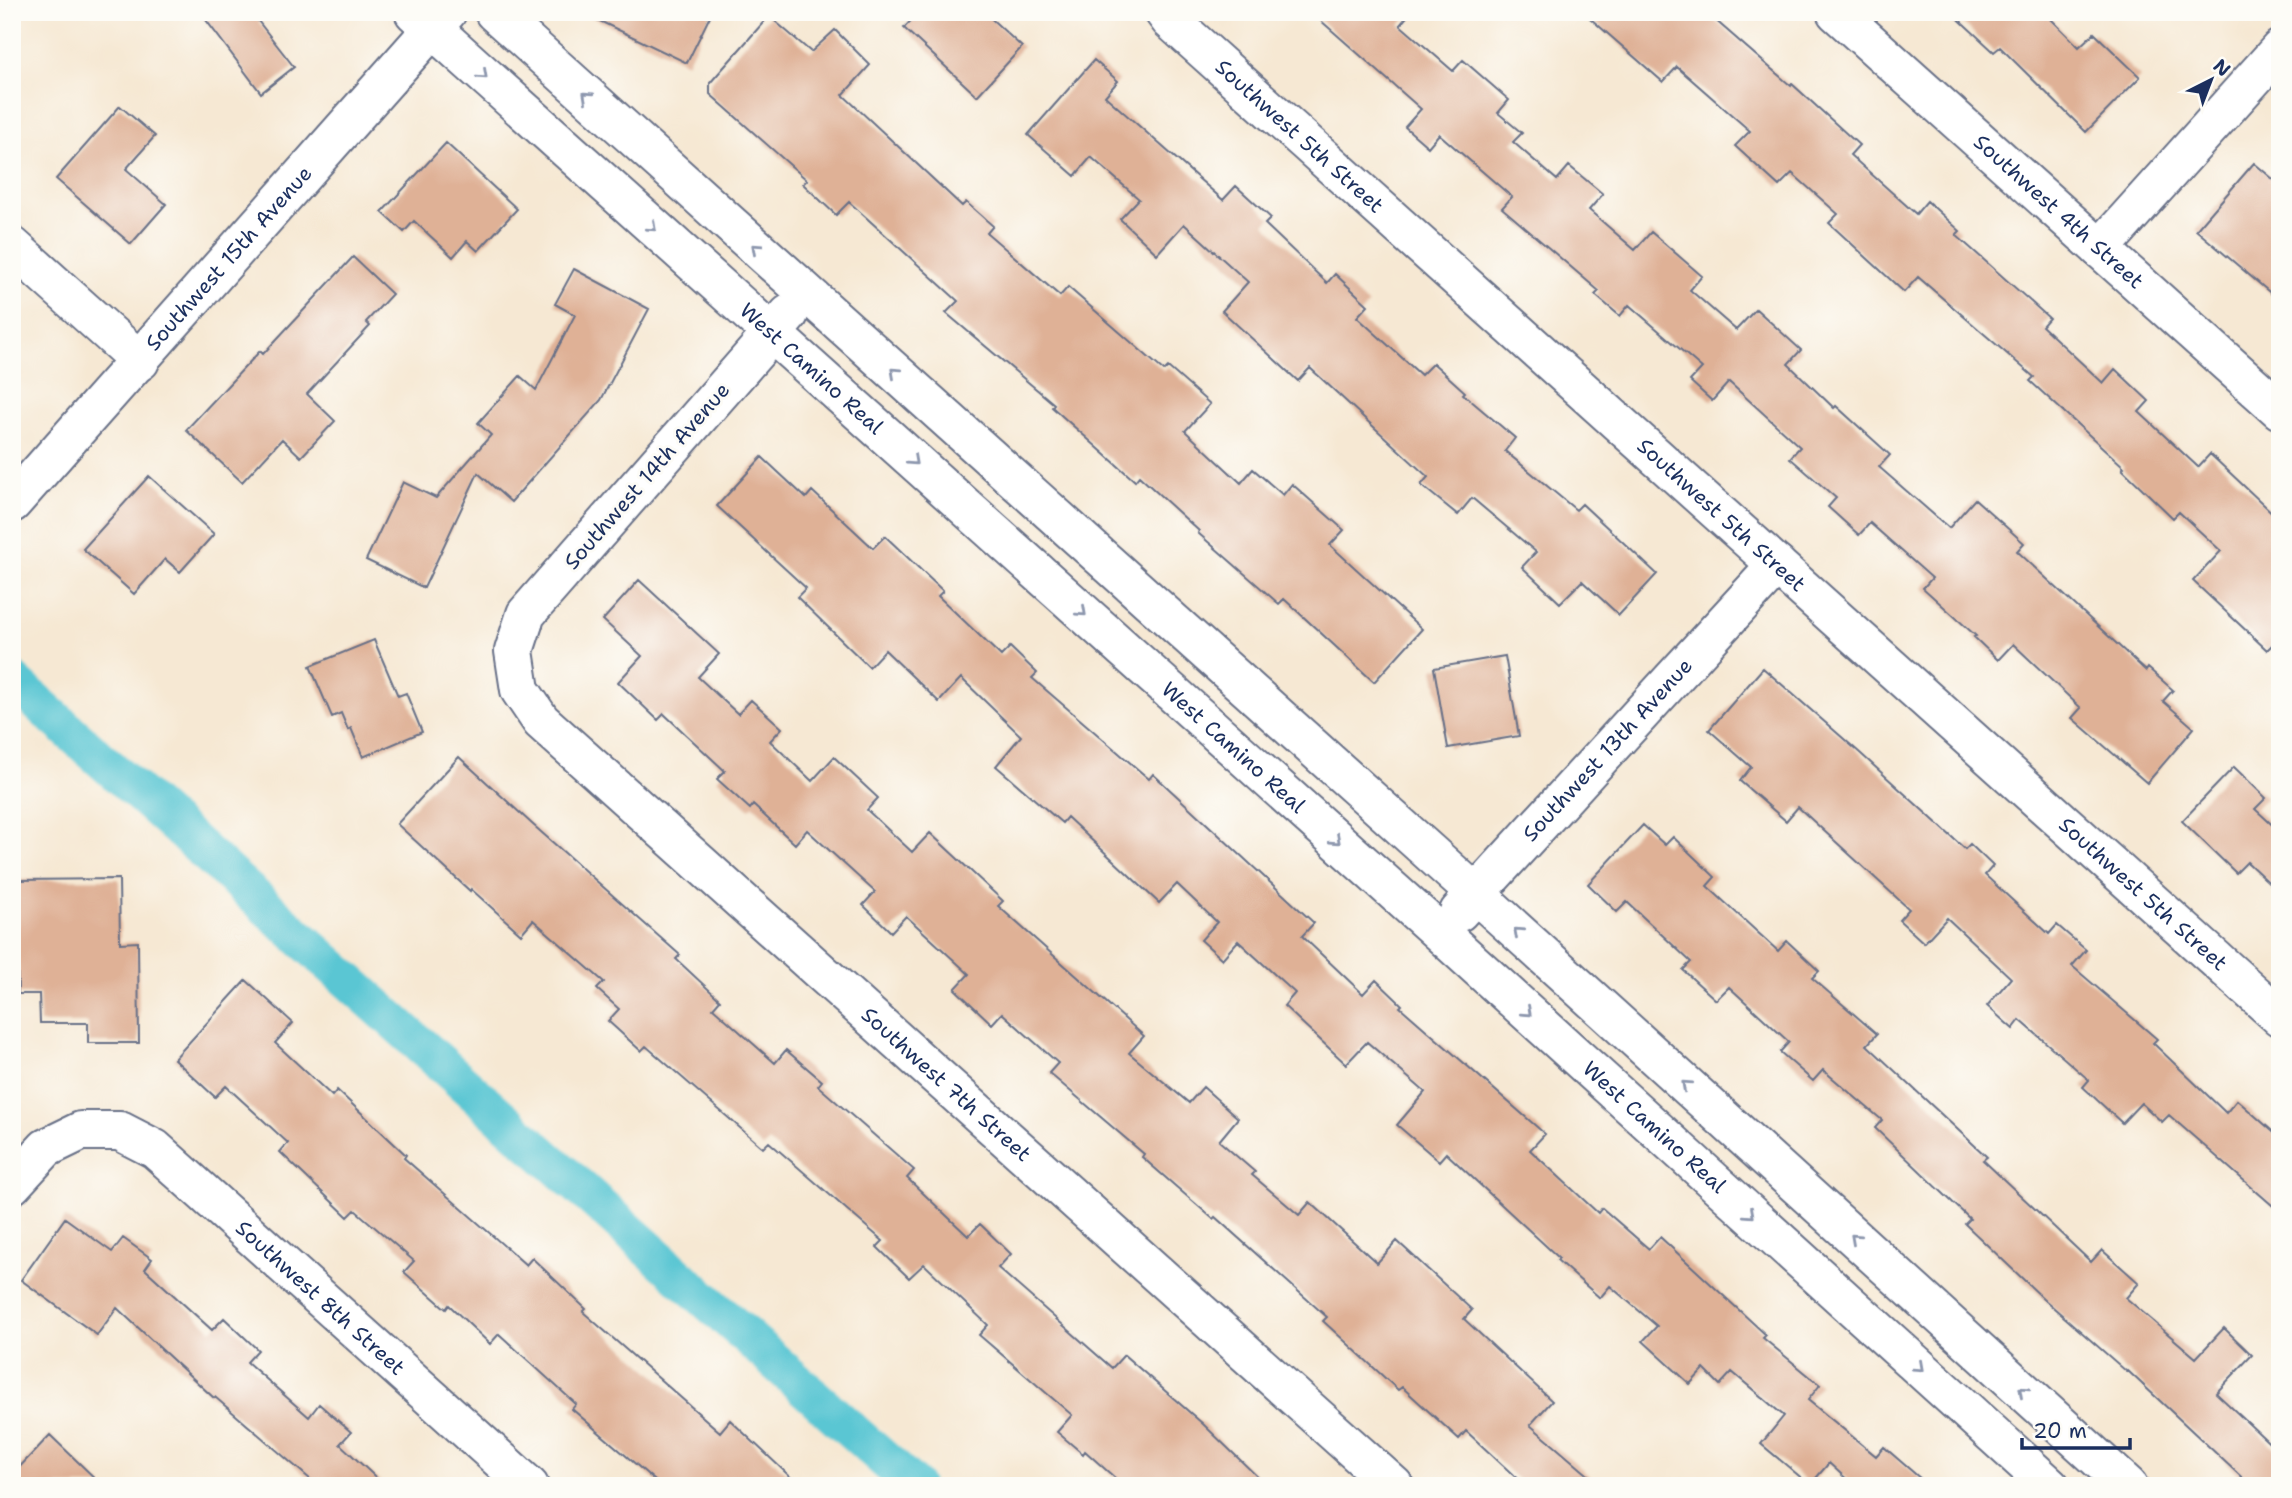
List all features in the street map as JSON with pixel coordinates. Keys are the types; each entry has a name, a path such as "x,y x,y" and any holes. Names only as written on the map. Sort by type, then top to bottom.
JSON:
{"street":[{"path":"494,12 1476,894 2128,1486"},
{"name":"Southwest 5th Street","path":"1164,12 1180,30 2280,1017"},
{"name":"Southwest 4th Street","path":"1836,12 2280,411"},
{"name":"West Camino Real","path":"431,18 772,334 1440,933 2050,1486"},
{"name":"Southwest 15th Avenue","path":"12,503 141,361 431,18"},
{"path":"2101,249 2280,49"},
{"path":"12,246 141,361"},
{"name":"Southwest 14th Avenue","path":"517,671 514,651 527,614 807,294"},
{"name":"Southwest 13th Avenue","path":"1440,933 1777,565"},
{"name":"Southwest 7th Street","path":"517,671 520,690 541,720 1394,1486"},
{"name":"Southwest 8th Street","path":"12,1185 46,1148 81,1131 120,1131 155,1149 528,1486"}],"building":[{"path":"200,12 251,12 294,67 261,93"},
{"path":"581,12 712,12 687,63"},
{"path":"919,12 984,12 1022,47 977,96 904,28"},
{"path":"1311,12 1411,12 1400,25 1453,71 1463,60 1509,100 1498,113 1522,133 1513,142 1557,180 1569,166 1603,194 1589,210 1635,250 1651,232 1702,276 1690,290 1736,330 1756,309 1801,350 1788,364 1834,408 1836,406 1890,455 1879,467 1949,528 1975,499 2024,543 2017,551 2146,671 2148,668 2173,690 2163,701 2194,728 2147,783 2072,718 2081,708 2013,644 1998,660 1923,588 1932,578 1870,523 1859,535 1828,507 1836,498 1790,458 1800,447 1729,382 1712,401 1690,381 1702,368 1629,305 1620,316 1595,295 1599,291 1502,208 1512,197 1439,134 1428,147 1405,127 1421,109"},
{"path":"1583,12 1706,12 1859,145 1850,155 1916,214 1927,201 1960,231 1956,235 2049,318 2042,326 2103,383 2115,369 2149,401 2139,412 2198,467 2210,454 2280,520 2280,637 2267,650 2193,581 2221,551 2179,512 2173,518 2122,469 2124,467 2030,381 2034,377 1918,277 1904,292 1829,223 1838,214 1792,173 1779,186 1735,146 1750,131 1677,67 1663,82"},
{"path":"1951,12 2044,12 2079,47 2094,33 2140,77 2086,132 2000,47 1994,52"},
{"path":"769,16 811,52 835,30 870,65 843,95 962,206 966,202 993,226 987,233 1060,296 1068,287 1164,371 1168,367 1210,404 1185,431 1241,483 1253,469 1283,495 1292,484 1344,530 1330,545 1422,629 1374,682 1284,599 1279,604 1198,533 1199,531 1139,476 1135,481 1052,407 1054,404 946,313 958,301 849,202 836,215 803,184 807,180 710,94 710,83"},
{"path":"1094,60 1118,81 1105,96 1223,200 1236,186 1271,218 1265,224 1327,283 1335,274 1368,305 1357,317 1421,375 1433,363 1465,392 1463,394 1515,438 1505,451 1576,510 1582,504 1657,574 1619,615 1582,581 1560,603 1522,567 1536,552 1472,498 1458,515 1421,485 1428,477 1310,368 1298,381 1222,311 1248,282 1184,224 1157,254 1120,219 1139,199 1091,157 1075,176 1028,135"},
{"path":"120,106 155,136 126,169 166,204 131,244 56,179"},
{"path":"446,143 517,209 478,251 467,241 453,257 414,221 404,232 382,212"},
{"path":"2254,163 2280,185 2280,301 2196,230"},
{"path":"353,257 392,294 366,322 370,326 307,394 335,421 301,457 282,439 242,482 186,430 260,351 263,354"},
{"path":"574,269 649,309 601,400 511,502 478,473 424,588 366,560 403,482 436,498 491,435 478,423 520,376 536,390 575,315 555,304"},
{"path":"762,457 806,498 812,491 873,548 885,536 943,591 938,596 1001,656 1010,647 1037,673 1032,678 1149,779 1153,774 1314,923 1302,936 1363,994 1376,980 1402,1005 1400,1007 1545,1134 1530,1150 1598,1213 1602,1208 1649,1249 1660,1237 1766,1335 1763,1338 1820,1385 1808,1400 1876,1456 1884,1447 1929,1486 1850,1486 1852,1484 1829,1463 1810,1485 1761,1444 1784,1416 1732,1372 1720,1385 1704,1369 1690,1384 1643,1341 1657,1326 1610,1286 1600,1298 1446,1153 1439,1161 1397,1125 1425,1092 1367,1042 1346,1064 1284,1006 1295,993 1238,941 1222,959 1201,940 1217,922 1177,884 1159,903 1067,817 1062,823 996,766 1021,736 961,678 939,702 885,650 869,667 797,597 806,588 717,506"},
{"path":"149,476 214,534 180,572 165,559 134,594 83,549"},
{"path":"639,580 719,654 698,677 738,714 751,700 782,728 770,741 812,781 834,757 878,798 867,810 912,852 930,833 1003,901 998,906 1144,1036 1129,1053 1189,1103 1203,1087 1238,1118 1219,1141 1255,1172 1252,1175 1299,1215 1310,1202 1377,1263 1397,1241 1472,1310 1464,1319 1552,1401 1530,1425 1601,1486 1525,1486 1466,1431 1459,1439 1402,1387 1398,1390 1323,1321 1327,1317 1049,1073 1058,1063 1002,1013 992,1024 955,989 969,974 906,916 891,932 863,905 875,892 807,830 795,844 753,805 750,809 717,779 725,771 664,714 658,720 618,682 642,656 603,620"},
{"path":"374,640 398,696 406,693 422,732 363,757 351,728 348,730 341,713 332,717 310,666"},
{"path":"1505,656 1519,736 1448,748 1434,668"},
{"path":"1763,668 1965,849 1970,844 1993,866 1985,875 2049,934 2057,925 2086,950 2072,966 2157,1039 2153,1043 2226,1113 2237,1100 2280,1138 2280,1212 2169,1115 2162,1122 2141,1103 2122,1123 2083,1087 2089,1080 2020,1020 2013,1029 1987,1006 2011,978 1947,918 1924,943 1899,920 1909,909 1798,807 1786,821 1740,781 1751,767 1709,730"},
{"path":"459,757 680,955 676,959 720,1000 713,1008 775,1063 786,1050 822,1081 818,1086 914,1170 907,1178 968,1236 980,1224 1011,1254 998,1268 1112,1368 1124,1355 1203,1424 1267,1486 1124,1486 1085,1451 1083,1454 1057,1432 1072,1415 979,1335 988,1325 924,1264 909,1278 877,1247 883,1241 769,1142 763,1148 646,1046 641,1051 608,1021 619,1009 597,989 604,982 533,920 521,934 397,824"},
{"path":"2234,767 2266,798 2255,809 2280,832 2280,893 2247,862 2236,873 2182,821"},
{"path":"1643,825 1665,845 1673,837 1715,877 1707,886 1778,951 1787,941 1819,971 1812,978 1877,1034 1867,1045 1987,1157 1983,1160 2091,1262 2102,1250 2139,1283 2126,1298 2196,1358 2224,1328 2252,1355 2216,1393 2280,1453 2280,1486 2251,1486 1965,1224 1970,1219 1875,1128 1882,1120 1823,1070 1813,1081 1780,1052 1789,1042 1729,987 1716,1000 1683,970 1691,962 1627,902 1617,912 1588,884"},
{"path":"119,879 120,943 138,942 139,1043 88,1043 88,1023 40,1023 39,994 18,994 16,880"},
{"path":"246,980 293,1023 275,1043 332,1096 337,1090 406,1155 404,1158 526,1265 532,1258 586,1309 583,1312 720,1432 730,1420 800,1486 661,1486 572,1409 576,1404 499,1334 490,1344 449,1305 446,1309 404,1272 414,1261 355,1210 348,1217 280,1152 288,1143 226,1086 215,1097 174,1059"},
{"path":"65,1218 112,1252 123,1238 152,1259 145,1269 212,1330 224,1318 258,1350 247,1362 309,1417 319,1404 351,1432 340,1444 385,1486 318,1486 214,1398 117,1308 97,1335 21,1280"},
{"path":"50,1435 103,1486 12,1486 12,1475"}],"waterway":[{"path":"12,680 914,1486"}]}
